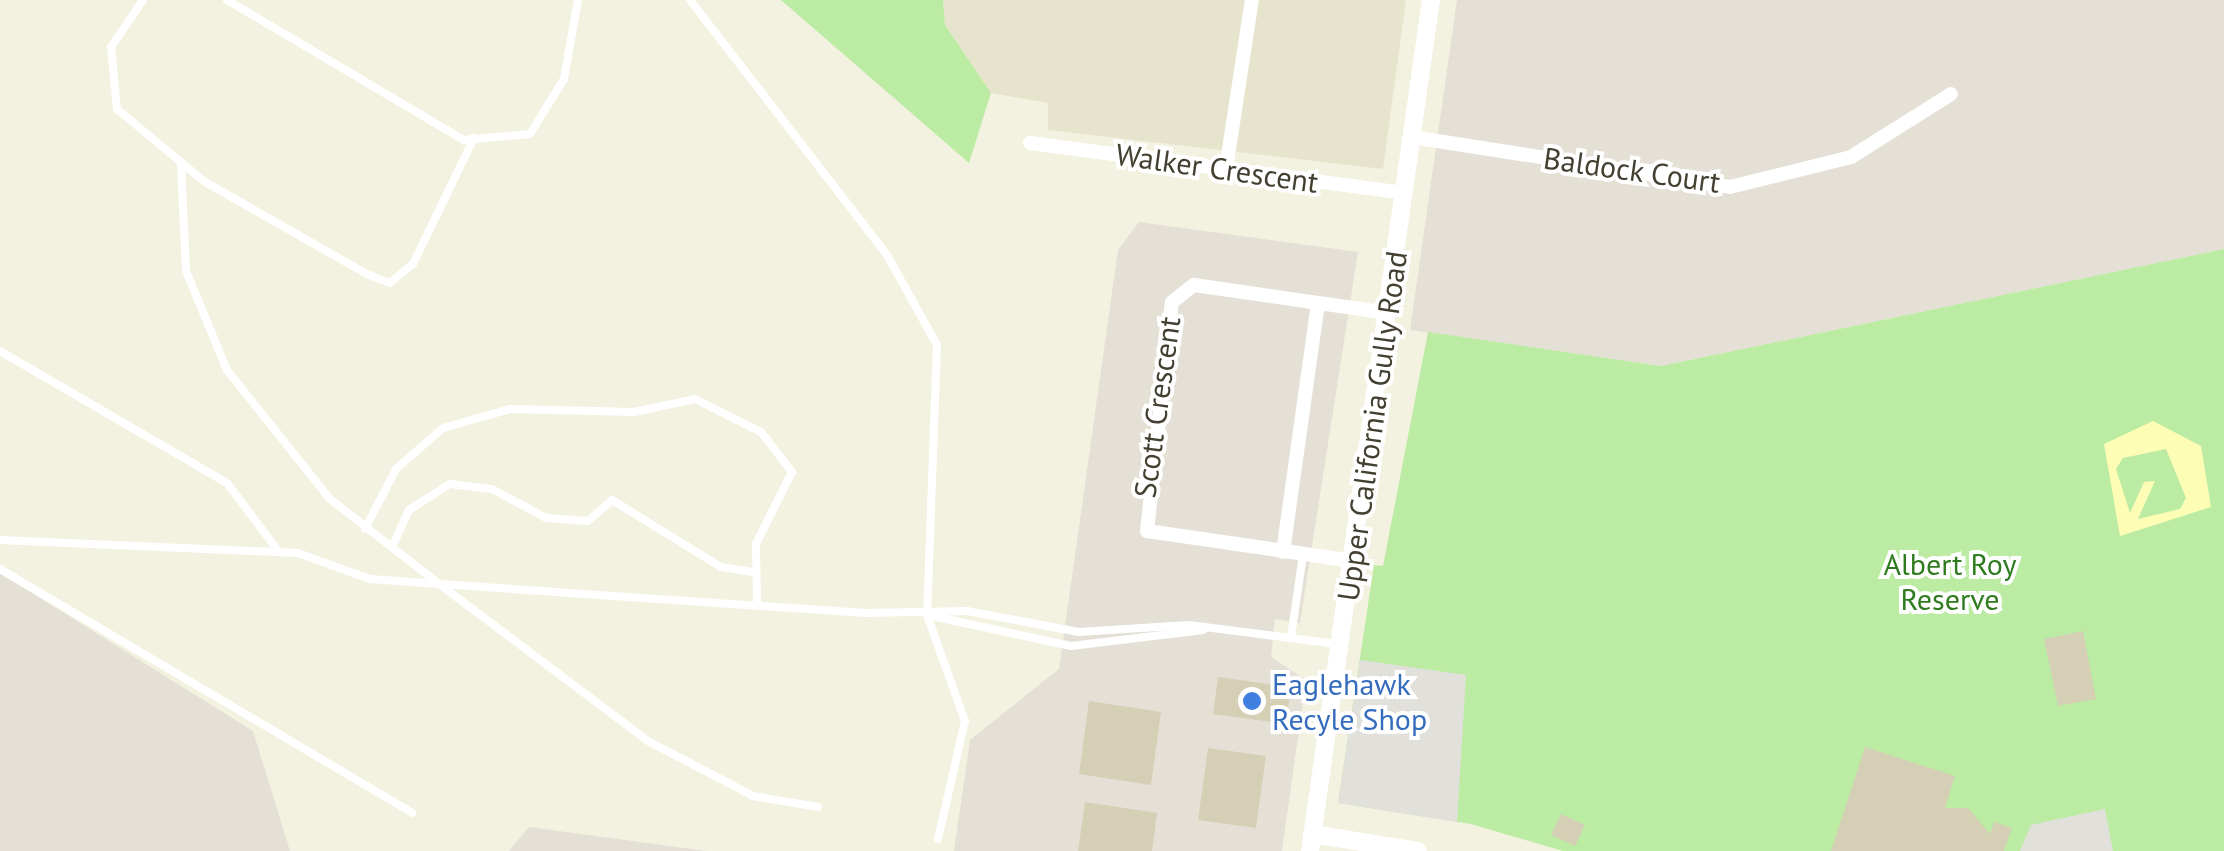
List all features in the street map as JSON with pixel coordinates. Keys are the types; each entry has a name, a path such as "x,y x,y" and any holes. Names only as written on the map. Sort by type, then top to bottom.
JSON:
{"street":[{"path":"1226,170 1252,0"},
{"name":"Upper California Gully Road","path":"1311,842 1431,0"},
{"name":"Baldock Court","path":"1412,137 1730,187 1851,157 1951,94"},
{"name":"Walker Crescent","path":"1030,143 1404,193"},
{"name":"Scott Crescent","path":"1353,561 1159,536 1145,526 1172,302 1194,285 1388,313"},
{"path":"1283,552 1318,303"},
{"path":"1311,842 1418,851"}],"lane":[{"path":"144,0 112,47 110,84 116,109 182,162 390,283 413,264 474,138"},
{"path":"227,0 474,138 530,134 564,79 578,0"},
{"path":"690,0 887,255 937,345 928,614 965,721 938,839"},
{"path":"182,162 186,270 226,370 255,414 364,529 648,740 753,796 818,807"},
{"path":"0,351 227,482 279,552"},
{"path":"364,529 396,469 443,428 510,408 634,412 694,399 761,432 792,472 764,522 753,572 756,603"},
{"path":"392,547 408,510 450,484 492,489 546,518 588,520 612,500 721,567 753,572"},
{"path":"0,540 279,552 370,580 928,614 967,611 1093,633 1212,628 1341,644"},
{"path":"1291,637 1303,555"},
{"path":"0,569 412,813"},
{"path":"928,614 1070,646 1212,628"}],"shaded area":[{"path":"943,0 1406,0 1383,169 1048,130 1048,103 991,93 945,25"},
{"path":"1457,0 2224,0 2224,249 1661,366 1410,330"},
{"path":"1139,222 1358,252 1300,623 1275,619 1271,657 1306,680 1282,851 954,851 970,740 1059,669 1118,250"},
{"path":"0,573 253,731 290,851 0,851"},
{"path":"1360,660 1466,675 1457,822 1338,803"},
{"path":"2105,809 2113,851 2020,851 2031,825"},
{"path":"529,827 706,851 509,851"}],"green space":[{"path":"781,0 943,0 945,25 991,93 969,163"},
{"name":"Albert Roy Reserve","path":"2224,249 2224,851 1563,851 1471,824 1338,803 1374,565 1383,566 1428,332 1661,366"}],"sand":[{"path":"2153,421 2201,446 2211,507 2120,536 2104,444","holes":["2166,449 2186,498 2180,509 2138,519 2155,481 2144,482 2130,513 2116,469 2123,458"]}],"building":[{"path":"2083,631 2096,699 2058,706 2044,639"},
{"path":"1218,677 1291,687 1286,724 1213,714"},
{"path":"1089,701 1161,712 1151,785 1079,774"},
{"path":"1865,747 1955,776 1945,808 1968,808 1990,834 1994,822 2012,828 2004,851 1831,851"},
{"path":"1208,748 1266,756 1256,828 1198,820"},
{"path":"1085,802 1157,813 1152,851 1078,851"},
{"path":"1561,814 1585,825 1575,846 1551,835"}],"place":[{"name":"Eaglehawk Recyle Shop","path":"1252,701"}]}
